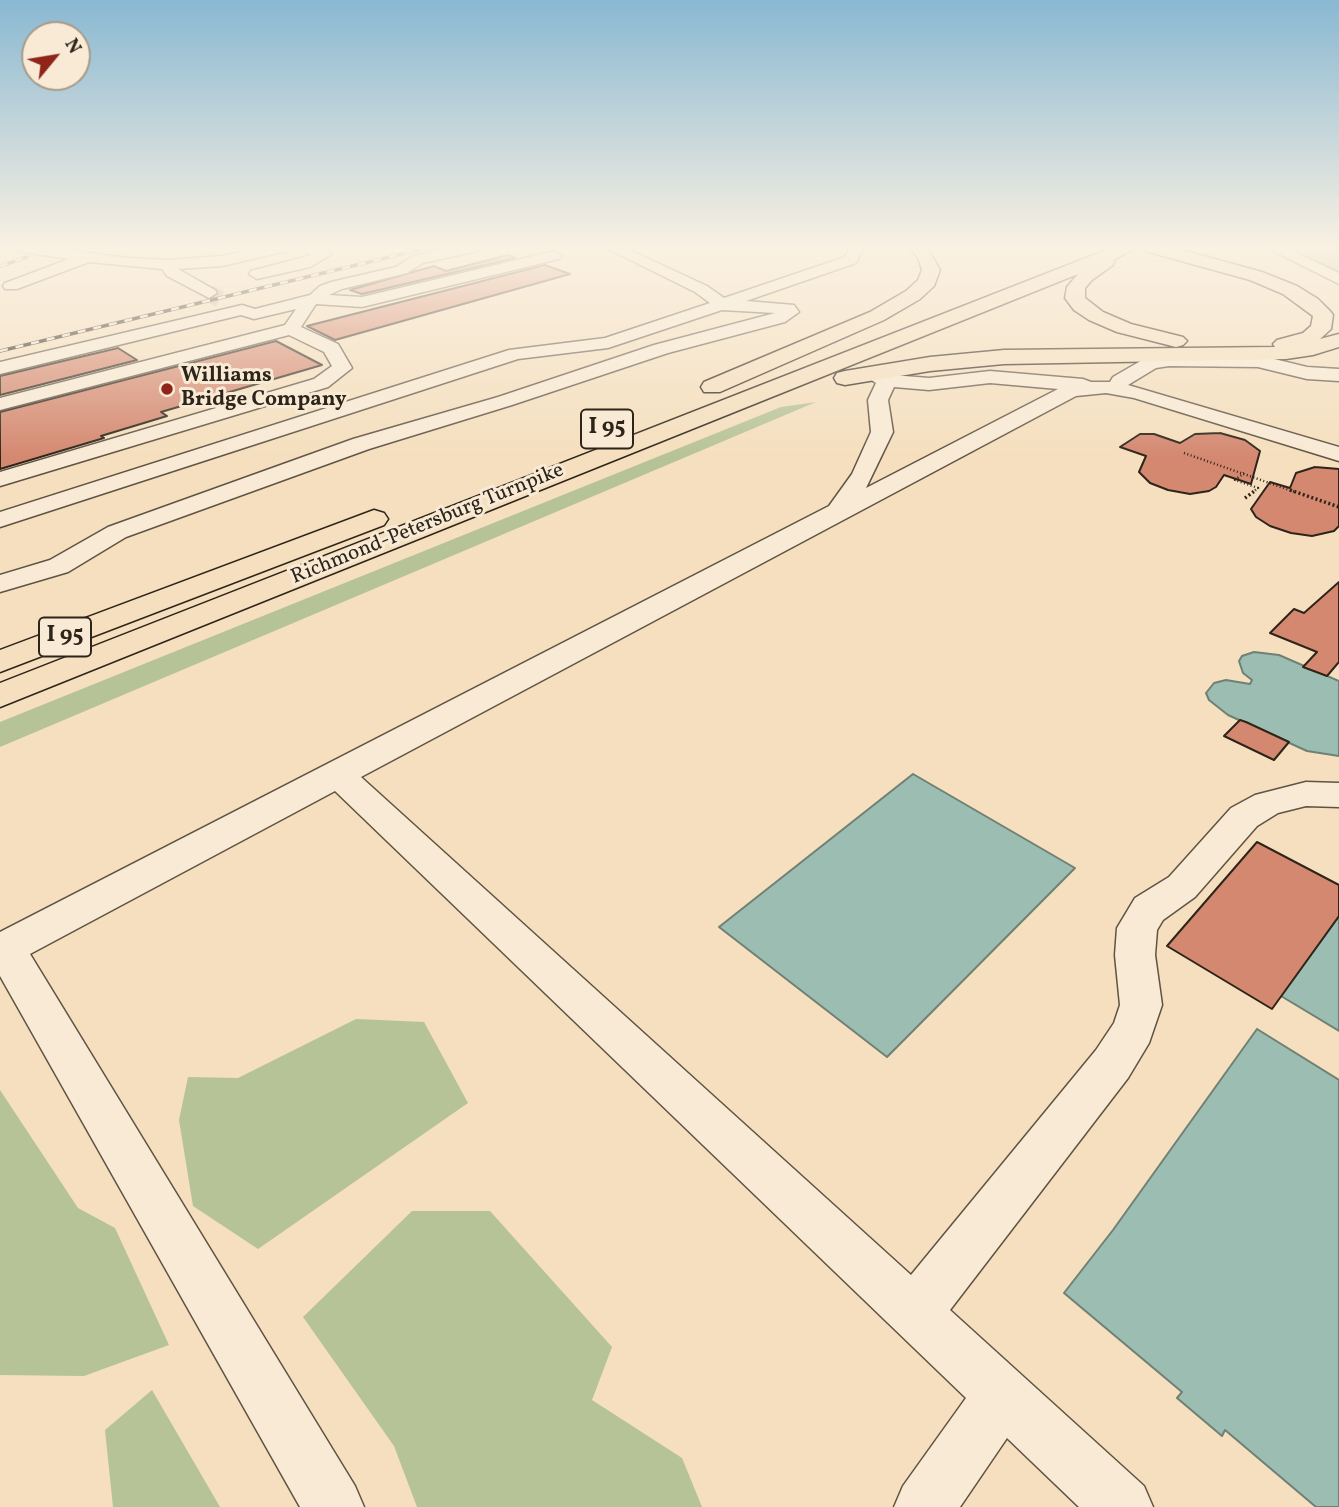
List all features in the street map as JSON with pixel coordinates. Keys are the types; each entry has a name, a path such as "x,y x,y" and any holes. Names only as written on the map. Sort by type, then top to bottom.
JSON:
{"highway":[{"path":"691,396 874,317"},
{"name":"I 95","path":"627,421 899,317"},
{"name":"Richmond-Petersburg Turnpike","path":"0,696 954,317"},
{"path":"1099,317 1124,328 1173,341 1207,345 1265,346 1292,343 1316,334 1325,320 1323,317"},
{"path":"652,437 792,391 956,361 1021,357 1261,354 1313,349 1339,340"},
{"name":"Richmond-Petersburg Turnpike","path":"0,662 398,509"}],"street":[{"path":"0,368 146,332 238,317"},
{"path":"162,343 245,317"},
{"path":"1,479 321,383 342,368 331,348 258,317"},
{"path":"0,404 287,330 298,317"},
{"path":"0,520 516,354 608,343 686,317"},
{"path":"0,584 59,566 117,532 361,444 505,401 661,349 780,317"},
{"path":"146,332 182,357"},
{"path":"1021,357 1072,384"},
{"path":"334,1507 3,950 1071,390 1111,388 1151,363 1169,360 1258,361 1307,373 1339,376"},
{"path":"837,513 863,474 882,432 878,400 879,377 929,384 990,377 1111,388 1334,447"},
{"path":"338,775 1123,1507"},
{"path":"915,1312 1112,1064 1134,1030 1141,1005 1135,955 1137,928 1149,909 1182,887 1244,817 1268,804 1306,794 1339,795"},
{"path":"924,1507 1003,1395"}],"path":[{"path":"1184,453 1339,507"},
{"path":"1244,473 1235,480 1258,488 1245,498"}],"green space":[{"path":"816,402 0,747 0,722 781,407"},
{"path":"356,1019 424,1022 468,1103 258,1249 193,1206 179,1120 188,1077 238,1078"},
{"path":"0,1090 78,1208 115,1228 169,1345 84,1376 0,1375"},
{"path":"412,1211 490,1211 612,1347 592,1400 682,1458 702,1507 417,1507 394,1446 303,1317"},
{"path":"152,1390 220,1507 113,1507 105,1430"}],"water":[{"path":"1254,652 1279,655 1339,681 1339,756 1307,751 1228,715 1209,700 1206,693 1214,683 1226,680 1250,684 1252,680 1243,673 1239,661 1242,656"},
{"path":"913,774 1075,868 887,1057 719,927"},
{"path":"1339,916 1339,1031 1281,996"},
{"path":"1257,1029 1339,1080 1339,1507 1316,1507 1225,1430 1222,1436 1177,1398 1182,1392 1064,1293 1113,1230"}],"building":[{"path":"341,317 416,317 335,340 307,326"},
{"name":"Williams Bridge Company","path":"276,341 322,365 161,412 167,416 0,469 0,412"},
{"path":"118,348 137,360 0,395 0,376"},
{"path":"1220,433 1245,440 1260,451 1251,484 1224,475 1216,487 1209,491 1190,494 1168,490 1150,483 1139,472 1146,456 1120,447 1140,434 1154,434 1180,443 1195,434"},
{"path":"1315,467 1339,469 1339,526 1334,531 1312,536 1291,533 1270,526 1256,517 1251,509 1270,482 1290,488 1296,473"},
{"path":"1339,582 1339,662 1327,676 1303,667 1317,652 1270,633 1294,609 1304,613"},
{"path":"1240,720 1289,742 1274,760 1224,736"},
{"path":"1257,842 1339,885 1339,916 1272,1009 1167,946"}],"railway":[{"path":"0,351 140,317"}],"place":[{"name":"Williams Bridge Company","path":"167,389"}]}
